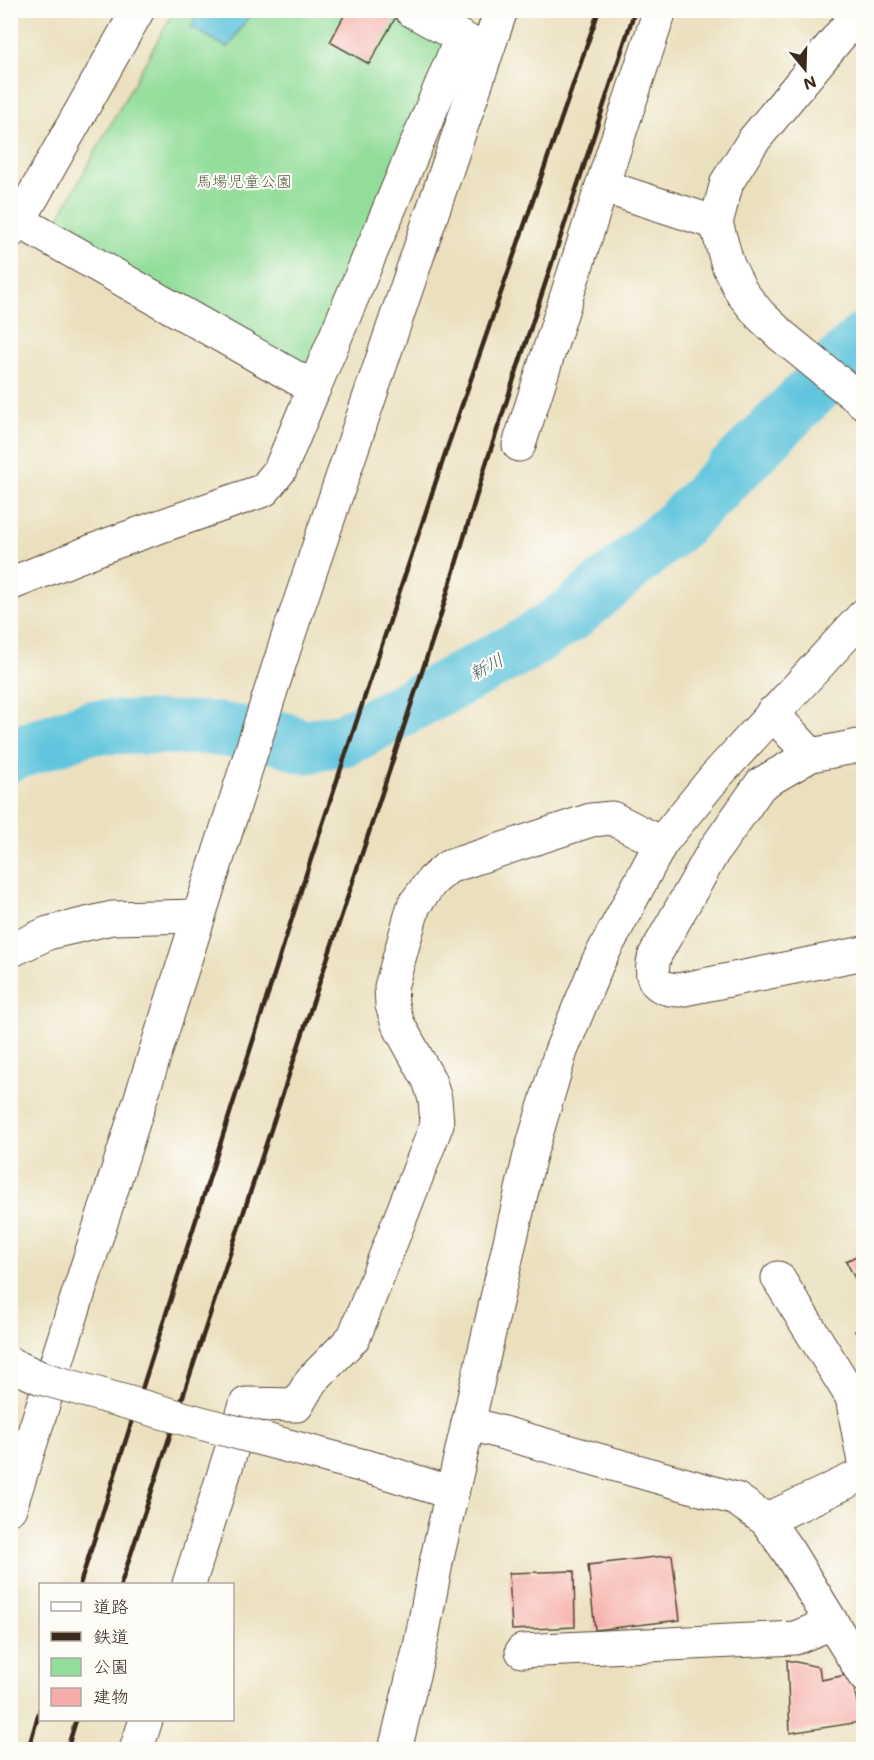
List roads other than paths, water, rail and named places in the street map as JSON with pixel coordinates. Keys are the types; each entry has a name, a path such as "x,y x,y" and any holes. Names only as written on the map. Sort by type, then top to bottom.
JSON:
{"street":[{"path":"138,10 15,226 314,388"},
{"path":"411,10 474,45"},
{"path":"10,584 110,544 264,490 280,470 314,388 474,45 501,10"},
{"path":"519,445 660,10"},
{"path":"861,10 753,141 727,182 716,224 728,265 741,293 782,336 864,404"},
{"path":"10,1508 288,638 474,45"},
{"path":"602,186 716,224"},
{"path":"395,1749 530,1155 561,1051 598,962 662,843 715,777 864,615"},
{"path":"772,713 811,755"},
{"path":"864,745 811,755 761,784 713,852 655,955 651,968 654,980 665,990 679,990 864,953"},
{"path":"189,1583 246,1404 297,1405 311,1381 354,1336 437,1124 435,1099 429,1080 398,1024 392,1005 391,987 414,905 432,881 448,867 591,820 612,818 662,843"},
{"path":"10,951 48,933 112,918 199,916"},
{"path":"778,1278 852,1398 864,1462"},
{"path":"10,1364 41,1378 379,1470 452,1493"},
{"path":"468,1423 736,1499 766,1520 788,1551 864,1675"},
{"path":"766,1520 864,1474"},
{"path":"522,1651 795,1638 832,1623"},
{"path":"136,1749 145,1721"}],"water":[{"path":"200,11 252,11 228,48 191,27"}],"waterway":[{"name":"新川","path":"10,755 91,727 207,728 281,738 305,747 346,739 523,646 572,614 679,524 864,339"}],"railway":[{"path":"80,1583 309,865 445,454 599,10"},
{"path":"121,1583 440,617 486,464 635,10"},
{"path":"28,1750 39,1712"},
{"path":"67,1750 76,1721"}],"park label":[{"name":"馬場児童公園","path":"244,180"}]}
